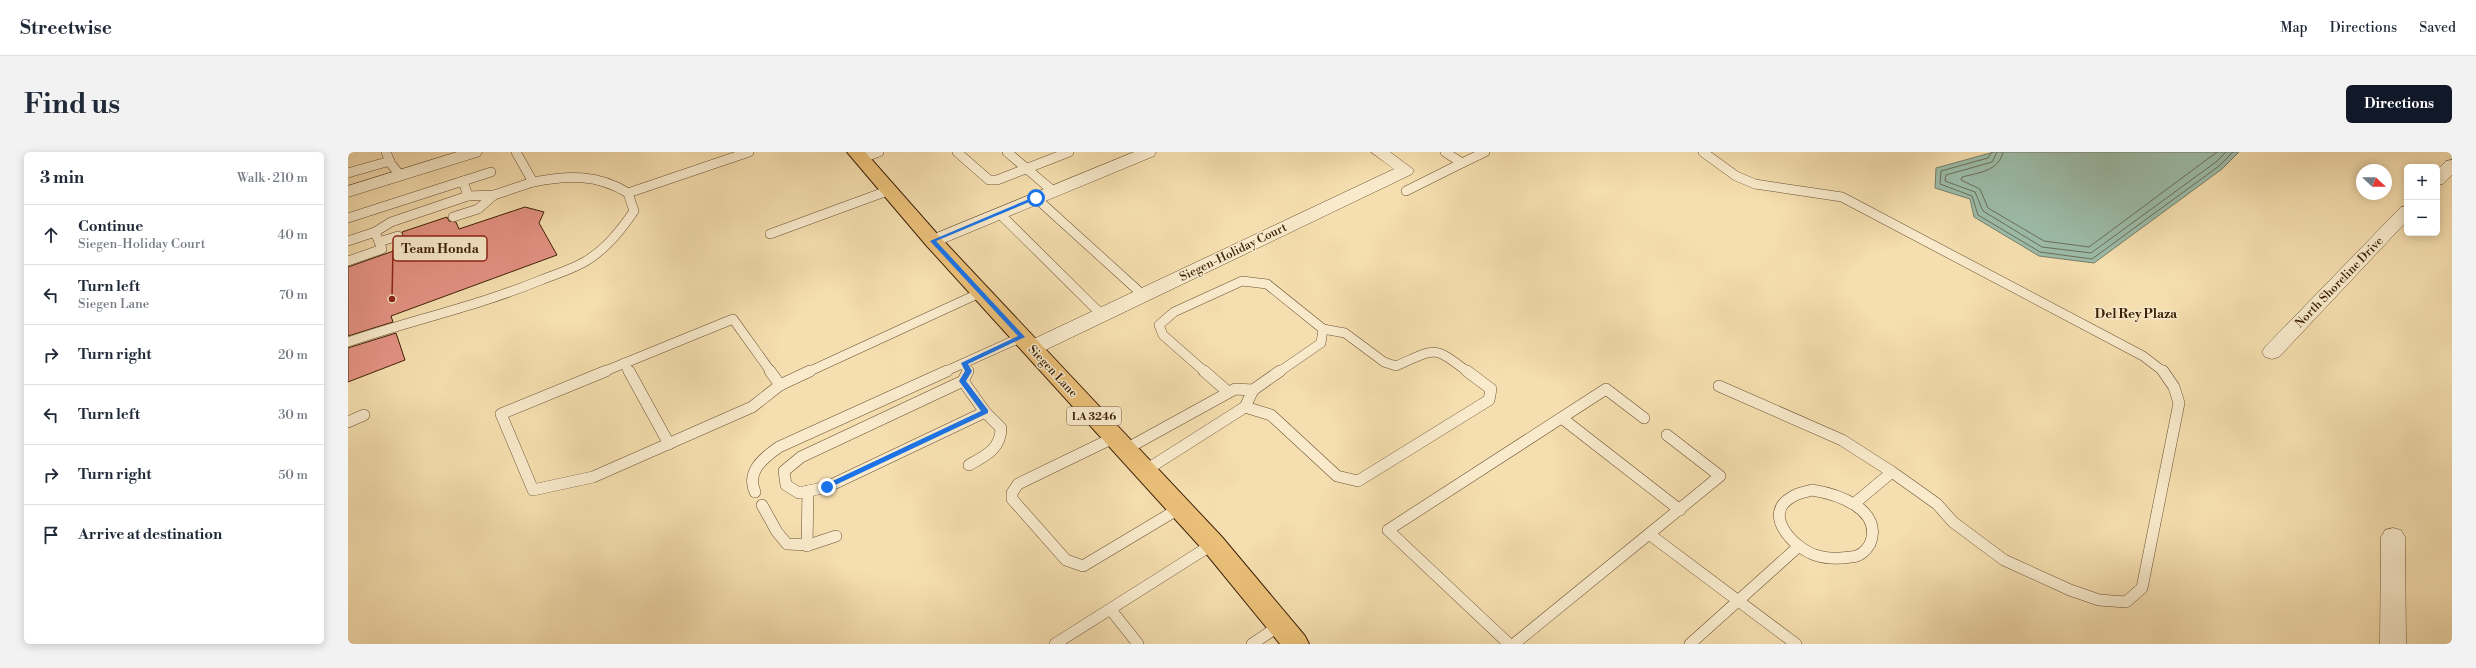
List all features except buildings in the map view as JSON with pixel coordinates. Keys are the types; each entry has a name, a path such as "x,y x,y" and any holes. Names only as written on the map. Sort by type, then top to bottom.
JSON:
{"main road":[{"name":"Siegen Lane","path":"859,155 933,241 982,292 1213,544 1279,626 1296,644"}],"street":[{"path":"348,192 474,152"},
{"path":"933,241 1148,152"},
{"name":"Siegen-Holiday Court","path":"1027,342 1102,315 1406,170 1379,152"},
{"path":"2440,177 2452,165"},
{"name":"North Shoreline Drive","path":"2272,352 2404,214"},
{"path":"2393,537 2393,644"}],"lane":[{"path":"386,152 390,161 400,175"},
{"path":"516,152 533,182"},
{"path":"628,193 749,152"},
{"path":"859,155 879,152"},
{"path":"957,152 989,180 997,180 1069,152"},
{"path":"1006,152 1053,191"},
{"path":"1445,152 1462,163"},
{"path":"1406,191 1485,152"},
{"path":"1703,152 1736,176 1755,184 1842,197 2142,356 2164,371 2175,386 2178,403 2142,588 2126,602 2099,600 2070,590 2004,560 1953,522 1937,504 1892,472 1842,440 1719,386"},
{"path":"348,173 390,161"},
{"path":"348,218 491,172"},
{"path":"348,241 375,232 391,222 468,196 494,195 533,182 556,177 592,177 615,184 628,193 634,211 617,236 586,261 499,298 421,322 394,326 348,342"},
{"path":"463,181 468,196"},
{"path":"770,234 890,190"},
{"path":"453,217 478,209 494,195"},
{"path":"1036,198 1143,295"},
{"path":"999,213 1102,315"},
{"path":"348,261 382,249 375,232"},
{"path":"379,242 398,236"},
{"path":"1228,392 1162,335 1159,325 1174,312 1242,280 1267,284 1323,328 1345,332 1384,362 1396,366 1428,352 1441,352 1490,389 1489,400 1358,481 1338,476 1271,415 1245,407"},
{"path":"780,385 733,318 501,414 533,490 593,477 752,408 780,385 982,292"},
{"path":"1146,470 1245,407 1253,390 1321,343 1323,328"},
{"path":"755,492 752,488 753,474 759,463 779,447 964,363 1027,342"},
{"path":"624,363 669,444"},
{"path":"964,363 968,371 963,381 801,457 784,471 786,486 799,493 827,487 985,412"},
{"path":"963,381 985,412 1001,428 1002,438 986,456 969,465"},
{"path":"1180,508 1083,566 1066,560 1012,499 1012,493 1018,484 1120,443 1235,389 1253,390"},
{"path":"1509,644 1388,530 1563,419 1606,389 1644,418"},
{"path":"348,422 364,415"},
{"path":"1563,419 1680,510"},
{"path":"1514,644 1720,476 1667,436"},
{"path":"1855,503 1892,472"},
{"path":"1812,490 1827,491 1855,503 1865,514 1872,526 1872,538 1868,548 1858,556 1845,560 1829,560 1813,556 1798,547 1788,538 1781,526 1779,515 1782,505 1789,497 1800,492 1812,490"},
{"path":"807,546 808,491"},
{"path":"762,505 783,542 791,546 807,546 826,541 836,536"},
{"path":"1649,534 1796,644"},
{"path":"1055,644 1213,544"},
{"path":"1690,644 1798,547"},
{"path":"1110,610 1138,644"},
{"path":"1252,644 1279,626"}],"water":[{"path":"1994,152 2239,152 2222,169 2094,263 2039,256 1974,217 1970,199 1935,188 1936,168"}],"place":[{"name":"Team Honda","path":"392,299"}],"district":[{"name":"Del Rey Plaza","path":"2136,313"}],"route":[{"path":"827,487 985,412 963,381 968,371 964,363 1022,337 982,292 933,241 1036,198"}]}
